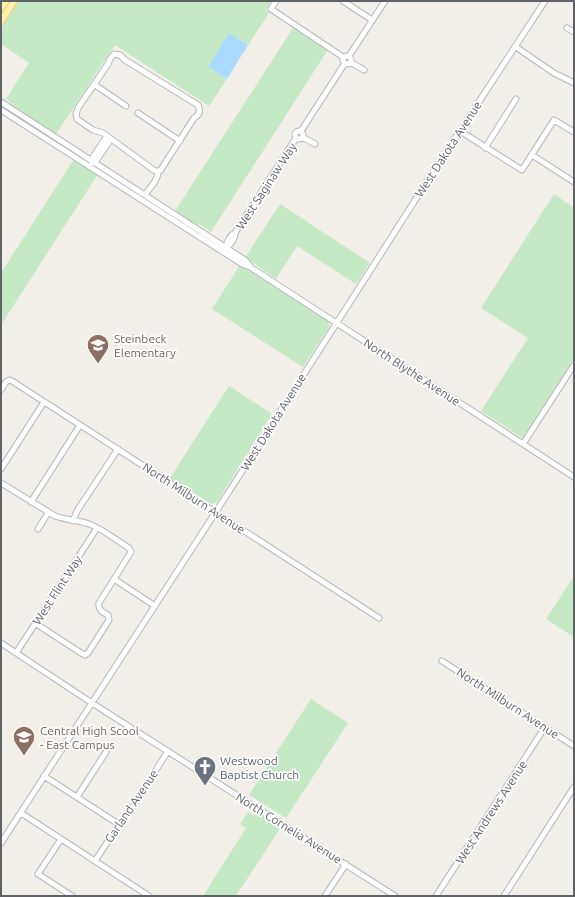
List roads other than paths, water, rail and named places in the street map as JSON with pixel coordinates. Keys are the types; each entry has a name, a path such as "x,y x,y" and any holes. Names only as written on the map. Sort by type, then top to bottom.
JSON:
{"main road":[{"path":"1,8 6,1"},
{"path":"1,21 14,1"}],"street":[{"path":"276,1 271,9 364,70"},
{"path":"343,1 372,20"},
{"name":"West Saginaw Way","path":"226,248 227,241 231,235 235,233 300,135 385,1"},
{"name":"West Dakota Avenue","path":"1,843 155,606 336,322 545,1"},
{"path":"567,28 574,32"},
{"path":"516,47 554,73 574,83"},
{"path":"118,54 125,60 198,105 200,110 199,113 194,118 162,170 158,172 109,138 79,121 76,116 78,108 95,85 108,64 111,56 118,54"},
{"path":"95,85 126,106"},
{"path":"485,148 516,99"},
{"name":"North Blythe Avenue","path":"1,102 145,195 154,205 194,233 242,264 250,267 574,476"},
{"name":"North Blythe Avenue","path":"1,110 226,248 245,260 250,267"},
{"path":"138,113 180,141"},
{"path":"460,131 522,170 554,120 574,132"},
{"path":"300,135 314,144"},
{"path":"93,161 109,138"},
{"name":"North Blythe Avenue","path":"64,150 70,151 89,163 93,161"},
{"path":"532,155 574,182"},
{"path":"145,195 158,177 158,172"},
{"name":"North Blythe Avenue","path":"194,233 221,248 226,248"},
{"path":"523,444 574,365"},
{"name":"North Milburn Avenue","path":"1,390 9,380 379,618"},
{"path":"1,468 44,402"},
{"path":"31,502 80,425"},
{"path":"73,521 77,511 118,449"},
{"path":"1,483 48,513 62,519 83,522 97,528 129,548 131,552 98,604 98,608 108,615 109,620 88,653 85,655 35,624"},
{"path":"38,529 48,513"},
{"name":"West Flint Way","path":"16,653 97,528"},
{"path":"114,580 155,606"},
{"name":"North Cornelia Avenue","path":"1,643 92,703 395,896"},
{"name":"North Milburn Avenue","path":"442,661 574,746"},
{"name":"West Andrews Avenue","path":"436,896 546,727"},
{"name":"Garland Avenue","path":"95,861 168,751"},
{"path":"77,797 106,752"},
{"path":"44,776 120,825"},
{"path":"504,896 574,787"},
{"path":"20,813 149,896"},
{"path":"61,839 38,874 72,896"},
{"path":"325,896 346,864"}],"water":[{"path":"229,33 248,45 227,79 208,67"}],"place":[{"name":"Steinbeck Elementary","path":"98,364"},
{"name":"Central High Scool - East Campus","path":"24,756"},
{"name":"Westwood Baptist Church","path":"205,786"}]}
